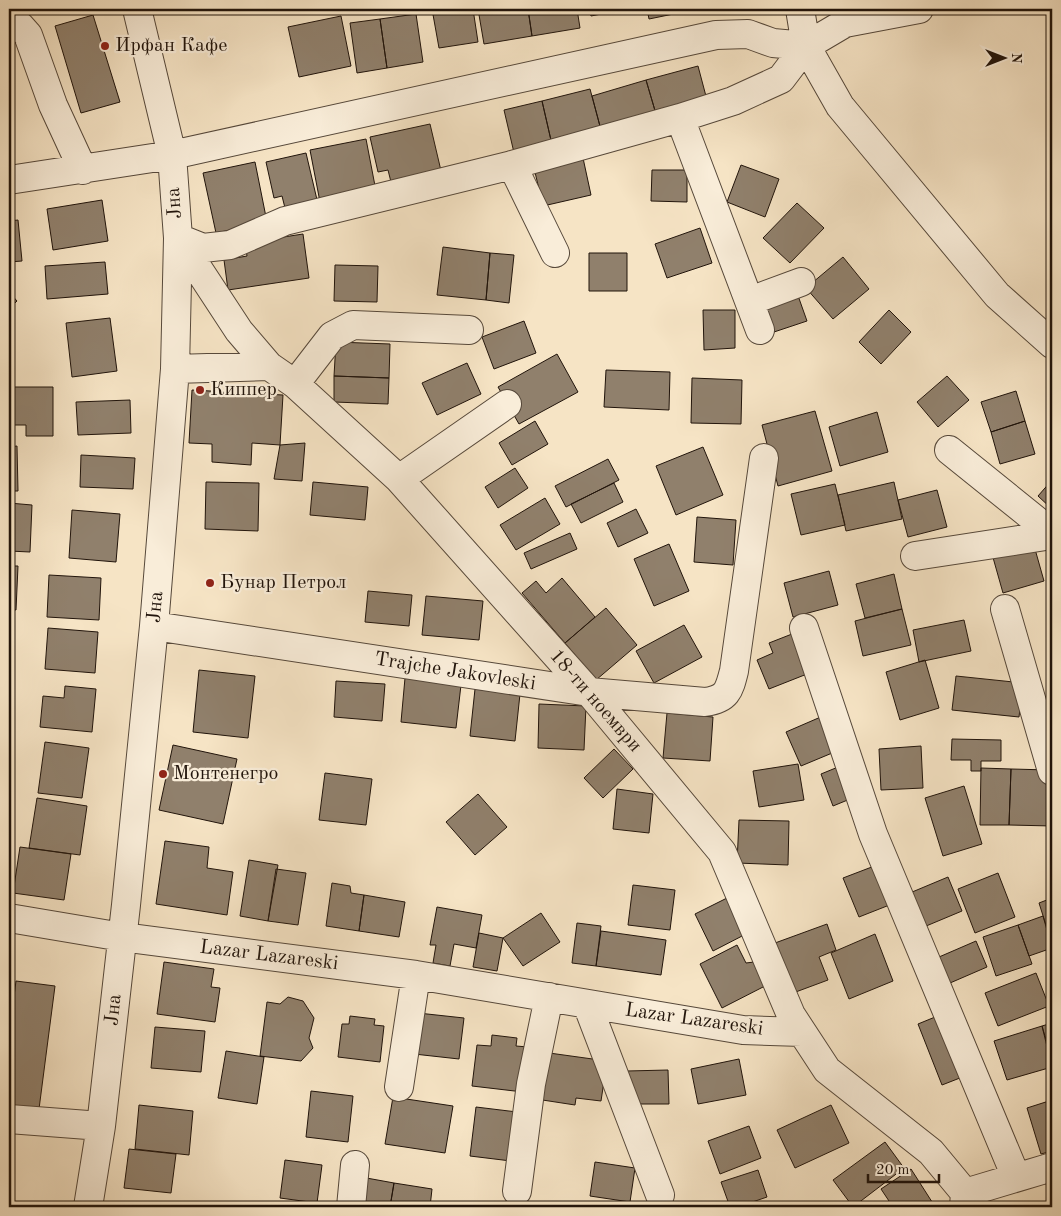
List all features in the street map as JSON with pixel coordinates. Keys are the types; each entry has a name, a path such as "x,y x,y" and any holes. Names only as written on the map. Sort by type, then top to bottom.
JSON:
{"street":[{"name":"Јна","path":"88,1207 101,1126 122,938 154,626 175,369 178,238 172,155 137,9"},
{"path":"800,9 806,46 840,106 997,295 1052,344"},
{"path":"178,238 203,248 230,245 285,221 512,165 680,118 733,101 781,79 806,46 845,23 919,9"},
{"path":"9,24 20,26 28,35 53,106 84,170"},
{"path":"9,180 172,155 716,35 748,34 773,43 806,46"},
{"path":"680,118 760,330"},
{"path":"512,165 555,253"},
{"name":"18-ти ноември","path":"178,238 239,331 269,366 295,384 400,479 589,692 722,852 791,1015 827,1070 931,1152 965,1200 1016,1178 1052,1167"},
{"path":"750,302 801,282"},
{"path":"295,384 332,336 353,325 468,330"},
{"path":"175,369 269,366"},
{"path":"400,479 507,404"},
{"path":"949,450 1052,534"},
{"name":"Trajche Jakovleski","path":"154,626 589,692 705,702 719,700 729,690 734,671 764,458"},
{"path":"915,556 1052,534"},
{"path":"1005,609 1052,771"},
{"path":"804,628 873,834 1016,1178"},
{"name":"Lazar Lazareski","path":"9,918 122,938 416,975 743,1030 802,1032"},
{"path":"399,1088 416,975"},
{"path":"517,1191 531,1084 549,997"},
{"name":"Lazar Lazareski","path":"587,1004 660,1195"},
{"path":"9,1119 101,1126"},
{"path":"351,1207 355,1165"}],"building":[{"path":"432,9 473,9 478,42 439,48"},
{"path":"478,9 528,9 532,36 484,44"},
{"path":"528,9 577,9 580,28 532,36"},
{"path":"589,9 627,9 591,16"},
{"path":"647,9 687,9 688,11 649,19"},
{"path":"416,14 423,62 387,68 380,19"},
{"path":"93,15 120,102 81,113 55,26"},
{"path":"341,16 351,66 299,77 288,27"},
{"path":"380,19 387,68 357,73 350,23"},
{"path":"698,66 707,100 656,114 646,80"},
{"path":"646,80 656,114 601,130 592,96"},
{"path":"590,89 601,130 553,149 542,101"},
{"path":"542,101 553,149 515,157 504,110"},
{"path":"430,124 442,175 392,186 388,170 378,172 370,137"},
{"path":"366,139 376,191 320,202 310,150"},
{"path":"306,153 318,204 286,212 282,196 274,198 266,162"},
{"path":"583,158 591,195 543,206 534,168"},
{"path":"255,162 267,222 216,233 203,173"},
{"path":"741,165 779,179 765,217 727,202"},
{"path":"652,170 687,170 687,202 651,201"},
{"path":"102,200 108,241 53,250 47,209"},
{"path":"797,203 824,228 790,263 763,238"},
{"path":"18,220 22,261 9,262 9,221"},
{"path":"700,228 712,263 667,278 655,244"},
{"path":"303,234 309,278 228,290 224,260 247,256 245,243"},
{"path":"443,247 490,253 486,300 437,295"},
{"path":"490,253 514,255 509,303 486,300"},
{"path":"589,253 627,253 627,291 589,291"},
{"path":"843,257 869,289 833,319 806,288"},
{"path":"105,262 108,294 47,299 45,266"},
{"path":"335,265 378,266 377,302 334,301"},
{"path":"796,290 807,321 768,334 757,303"},
{"path":"9,292 17,301 9,309"},
{"path":"703,310 735,310 735,348 704,350"},
{"path":"889,310 911,332 881,364 859,342"},
{"path":"110,318 117,371 72,377 66,323"},
{"path":"524,321 536,353 494,369 482,337"},
{"path":"336,342 390,344 389,378 334,376"},
{"path":"557,354 578,392 519,424 498,387"},
{"path":"467,363 481,394 437,415 422,383"},
{"path":"606,370 670,372 669,410 604,407"},
{"path":"334,376 389,378 388,404 334,402"},
{"path":"947,376 969,400 938,427 917,402"},
{"path":"692,378 742,380 741,424 691,423"},
{"path":"13,387 53,387 53,436 26,436 26,425 13,425"},
{"path":"192,390 283,395 280,445 252,443 251,465 212,462 212,444 189,443"},
{"path":"1016,391 1025,421 991,432 981,402"},
{"path":"130,400 131,433 78,435 76,402"},
{"path":"815,411 832,471 778,486 762,425"},
{"path":"877,412 888,452 840,466 829,427"},
{"path":"535,421 548,444 512,465 499,443"},
{"path":"1025,421 1035,454 1000,464 991,432"},
{"path":"305,443 302,481 274,479 280,445"},
{"path":"17,446 18,491 9,491 9,447"},
{"path":"703,447 723,495 676,515 656,466"},
{"path":"81,455 135,458 133,489 80,487"},
{"path":"608,459 619,480 566,507 555,486"},
{"path":"515,468 528,488 498,508 485,487"},
{"path":"1052,480 1052,509 1038,496"},
{"path":"206,482 259,483 258,531 205,529"},
{"path":"313,482 368,487 365,520 310,515"},
{"path":"894,482 902,519 846,531 838,495"},
{"path":"614,483 623,502 581,523 571,504"},
{"path":"835,484 845,525 801,535 791,494"},
{"path":"937,490 947,527 908,537 898,500"},
{"path":"545,498 560,524 516,550 500,525"},
{"path":"9,503 32,505 30,552 9,551"},
{"path":"636,509 648,533 618,547 607,523"},
{"path":"72,510 120,514 116,562 69,558"},
{"path":"697,517 736,520 733,565 694,562"},
{"path":"570,533 577,549 531,569 524,553"},
{"path":"1033,542 1044,581 1003,593 992,554"},
{"path":"669,544 689,591 654,606 634,559"},
{"path":"9,566 18,566 16,610 9,609"},
{"path":"829,571 838,605 793,617 784,583"},
{"path":"894,574 902,609 865,618 856,584"},
{"path":"49,575 101,578 99,620 47,617"},
{"path":"562,578 595,617 565,643 522,593 536,581 546,593"},
{"path":"368,591 412,595 409,626 365,622"},
{"path":"426,596 483,601 479,640 422,635"},
{"path":"606,608 637,645 596,680 565,643"},
{"path":"902,609 911,645 863,656 855,621"},
{"path":"9,619 14,620 10,661 9,661"},
{"path":"964,620 971,651 919,662 913,630"},
{"path":"684,625 702,657 654,683 636,651"},
{"path":"48,628 98,632 95,673 45,669"},
{"path":"792,634 807,674 769,689 757,660 773,653 769,643"},
{"path":"925,660 939,708 900,720 886,672"},
{"path":"199,670 255,676 248,738 193,732"},
{"path":"956,676 1023,683 1019,717 952,710"},
{"path":"405,678 461,685 456,728 401,722"},
{"path":"336,681 385,684 382,721 334,717"},
{"path":"65,686 96,689 92,732 40,727 43,696 64,698"},
{"path":"475,689 520,694 515,741 470,736"},
{"path":"539,704 586,706 584,750 538,748"},
{"path":"667,713 713,717 710,761 663,758"},
{"path":"823,716 837,751 801,766 786,732"},
{"path":"9,739 13,739 10,781 9,781"},
{"path":"952,739 1001,740 1001,761 981,761 981,771 971,771 971,760 951,760"},
{"path":"45,742 89,748 82,798 38,793"},
{"path":"173,745 237,759 223,824 159,810"},
{"path":"921,746 923,788 881,790 879,749"},
{"path":"614,749 633,769 603,798 584,778"},
{"path":"798,764 804,800 759,807 753,771"},
{"path":"843,765 855,797 833,806 821,774"},
{"path":"981,768 1011,769 1009,825 980,825"},
{"path":"1011,769 1049,770 1048,799 1052,799 1052,826 1009,825"},
{"path":"325,773 372,779 366,825 319,820"},
{"path":"964,786 982,844 943,856 925,798"},
{"path":"617,789 653,794 649,833 613,829"},
{"path":"478,794 507,827 475,855 446,822"},
{"path":"37,798 87,806 80,855 29,848"},
{"path":"739,820 789,821 788,865 737,863"},
{"path":"165,841 209,847 207,868 233,872 227,915 156,904"},
{"path":"20,847 71,854 64,900 13,893"},
{"path":"249,860 278,865 268,921 240,916"},
{"path":"877,865 892,904 859,917 843,878"},
{"path":"276,869 306,873 298,925 268,921"},
{"path":"998,873 1015,917 975,933 958,889"},
{"path":"948,877 962,911 919,929 905,895"},
{"path":"332,883 350,886 351,893 364,895 359,931 326,926"},
{"path":"633,885 675,890 670,930 628,925"},
{"path":"364,895 405,902 399,937 359,931"},
{"path":"727,898 746,934 713,951 695,914"},
{"path":"1052,898 1052,944 1039,903"},
{"path":"437,907 482,915 476,948 454,944 450,966 433,963 436,945 430,945"},
{"path":"541,913 560,942 523,966 503,938"},
{"path":"1043,916 1052,948 1029,956 1018,925"},
{"path":"577,923 601,926 596,966 572,963"},
{"path":"827,924 836,950 819,957 828,980 793,993 775,943"},
{"path":"1018,925 1032,964 996,976 983,937"},
{"path":"601,931 666,940 661,975 596,966"},
{"path":"479,933 503,938 497,971 473,967"},
{"path":"875,934 893,981 849,999 831,953"},
{"path":"976,941 987,967 950,983 939,957"},
{"path":"737,945 746,963 754,962 765,986 722,1008 700,964"},
{"path":"164,962 214,969 211,987 220,988 215,1022 157,1014"},
{"path":"1036,973 1049,1006 998,1026 985,993"},
{"path":"16,981 55,986 39,1109 9,1105 9,1035"},
{"path":"288,997 303,1001 314,1018 309,1038 313,1048 301,1061 260,1056 267,1002 280,1004"},
{"path":"418,1013 464,1018 459,1059 414,1054"},
{"path":"940,1015 965,1076 942,1085 918,1024"},
{"path":"350,1016 375,1019 374,1025 384,1026 380,1062 338,1057 342,1024 349,1024"},
{"path":"1052,1023 1052,1060 1042,1026"},
{"path":"1042,1026 1052,1067 1007,1080 994,1041"},
{"path":"155,1027 205,1031 201,1072 151,1068"},
{"path":"492,1035 517,1038 516,1046 528,1047 523,1092 472,1086 477,1045 491,1046"},
{"path":"226,1051 264,1057 257,1104 218,1098"},
{"path":"542,1052 607,1061 601,1101 576,1098 575,1105 536,1099"},
{"path":"739,1059 746,1095 698,1104 691,1069"},
{"path":"668,1070 669,1104 628,1104 627,1071"},
{"path":"311,1091 353,1096 348,1142 306,1137"},
{"path":"393,1097 453,1106 445,1153 385,1144"},
{"path":"1052,1100 1052,1151 1041,1154 1027,1108"},
{"path":"139,1105 193,1111 189,1155 135,1149"},
{"path":"831,1105 849,1143 795,1168 777,1130"},
{"path":"476,1107 517,1112 511,1161 470,1156"},
{"path":"749,1126 761,1158 720,1174 708,1141"},
{"path":"885,1142 904,1168 853,1207 833,1180"},
{"path":"129,1149 176,1154 171,1193 124,1188"},
{"path":"285,1160 322,1165 317,1203 280,1198"},
{"path":"595,1162 635,1168 630,1202 590,1196"},
{"path":"911,1169 934,1205 930,1207 893,1207 881,1189"},
{"path":"758,1170 767,1197 738,1207 730,1207 721,1182"},
{"path":"361,1177 394,1183 390,1207 357,1207"},
{"path":"1052,1182 1052,1207 1051,1207 1046,1183"},
{"path":"394,1183 432,1189 430,1207 390,1207"}],"place":[{"name":"Ирфан Кафе","path":"105,46"},
{"name":"Киппер","path":"200,390"},
{"name":"Бунар Петрол","path":"210,583"},
{"name":"Монтенегро","path":"163,774"}]}
